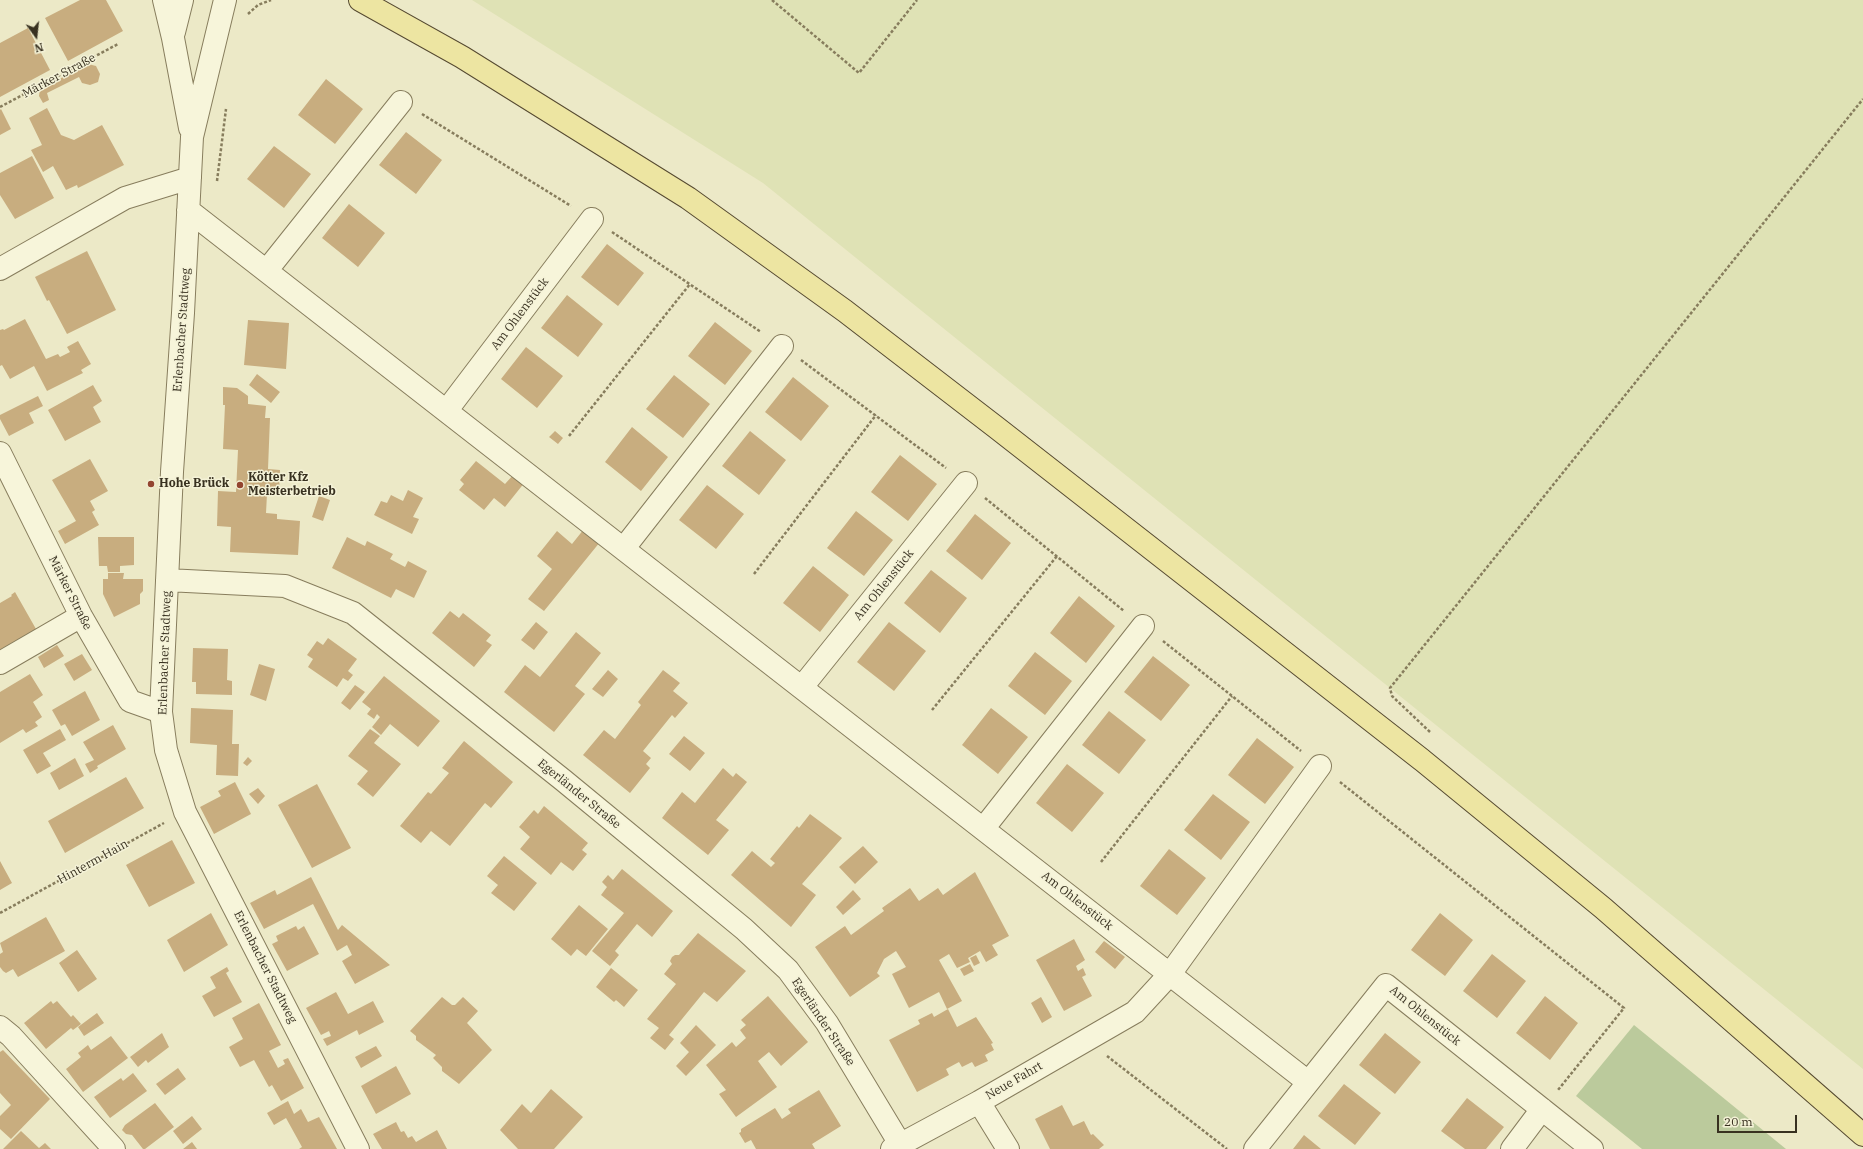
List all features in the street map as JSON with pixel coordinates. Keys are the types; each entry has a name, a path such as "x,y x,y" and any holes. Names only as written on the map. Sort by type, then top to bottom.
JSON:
{"main road":[{"path":"360,0 462,57 688,198 851,316 997,428 1422,760 1603,908 1863,1135"}],"street":[{"name":"Erlenbacher Stadtweg","path":"164,0 173,38 192,137"},
{"name":"Erlenbacher Stadtweg","path":"173,38 182,0"},
{"name":"Erlenbacher Stadtweg","path":"225,0 192,137 161,712 166,750 185,812 358,1149"},
{"path":"267,270 401,102"},
{"path":"0,269 125,198 190,178"},
{"name":"Am Ohlenstück","path":"188,210 984,828 1308,1082"},
{"name":"Am Ohlenstück","path":"447,410 592,219"},
{"path":"624,548 782,346"},
{"name":"Märker Straße","path":"0,453 81,616 130,701 161,712"},
{"name":"Am Ohlenstück","path":"802,687 966,483"},
{"name":"Egerländer Straße","path":"167,580 285,586 353,613 563,780 744,928 788,970 827,1023 896,1147"},
{"path":"0,663 81,616"},
{"path":"984,828 1143,626"},
{"path":"1170,974 1320,766"},
{"name":"Neue Fahrt","path":"896,1147 979,1102 1135,1012 1170,974"},
{"name":"Am Ohlenstück","path":"1256,1149 1386,985 1592,1149"},
{"path":"0,1027 11,1036 114,1149"},
{"path":"979,1102 1008,1149"},
{"path":"1512,1149 1542,1109"}],"path":[{"path":"246,15 258,5 271,0"},
{"path":"772,0 859,73 917,0"},
{"name":"Märker Straße","path":"0,107 118,44"},
{"path":"1390,688 1863,99"},
{"path":"401,102 592,219 782,346 876,415 966,483 1143,626 1624,1008 1542,1109"},
{"path":"216,188 227,104"},
{"path":"569,436 690,284"},
{"path":"754,574 876,415"},
{"path":"932,710 1057,556"},
{"path":"1100,862 1232,696"},
{"name":"Hinterm Hain","path":"0,913 185,812"},
{"path":"1089,1038 1102,1052 1227,1149"}],"green space":[{"path":"472,0 1863,0 1863,1069 763,183"},
{"path":"1634,1025 1786,1149 1642,1149 1576,1096"}],"building":[{"path":"80,0 106,0 123,31 68,61 45,18"},
{"path":"28,28 50,70 0,97 0,43"},
{"path":"88,64 96,66 100,74 98,82 90,85 82,83 79,77 47,93 49,100 43,103 39,96 40,89"},
{"path":"326,79 363,109 335,144 298,115"},
{"path":"47,108 61,135 74,140 102,125 124,165 78,188 77,185 66,190 53,166 43,172 31,150 42,145 29,118"},
{"path":"1,109 11,129 0,135 0,110"},
{"path":"406,132 442,160 416,194 379,165"},
{"path":"274,146 311,174 284,208 247,179"},
{"path":"32,156 54,198 15,219 0,195 0,173"},
{"path":"349,204 385,233 358,267 322,238"},
{"path":"607,244 644,273 618,306 581,277"},
{"path":"87,251 116,310 67,334 49,300 47,301 35,277"},
{"path":"567,295 603,324 578,357 541,328"},
{"path":"25,319 46,359 58,354 60,357 70,352 67,347 78,341 91,364 81,370 83,373 47,391 34,366 10,379 2,365 0,366 0,330 4,330"},
{"path":"248,320 289,323 286,369 244,365"},
{"path":"715,322 752,351 725,385 688,356"},
{"path":"526,347 563,376 537,408 501,379"},
{"path":"257,374 280,392 271,403 249,385"},
{"path":"674,375 710,404 683,438 646,409"},
{"path":"793,377 829,406 801,441 765,412"},
{"path":"93,385 102,401 93,407 101,422 65,441 48,410"},
{"path":"223,387 237,388 248,396 248,404 266,406 265,418 270,418 268,469 280,470 279,494 267,494 266,513 277,514 277,519 300,521 298,555 230,552 231,527 217,526 218,491 236,492 238,450 223,449 225,405 223,405"},
{"path":"38,396 43,406 29,413 34,423 9,436 0,419 0,415"},
{"path":"632,427 668,457 641,491 605,462"},
{"path":"555,431 563,438 558,444 549,437"},
{"path":"750,431 786,460 759,495 722,466"},
{"path":"900,455 937,484 908,521 871,492"},
{"path":"90,459 108,491 90,501 95,510 92,512 99,525 65,544 58,531 76,521 52,480"},
{"path":"476,461 505,484 514,474 525,482 505,507 494,498 484,510 459,490 464,484 460,480"},
{"path":"707,485 744,514 716,549 679,520"},
{"path":"408,490 423,498 413,517 419,519 412,534 374,515 381,501 387,503 391,495 403,501"},
{"path":"319,496 330,500 323,521 312,517"},
{"path":"856,511 893,540 864,576 827,548"},
{"path":"975,514 1011,543 982,580 946,551"},
{"path":"584,529 600,542 544,611 528,599 552,569 537,556 557,531 572,544"},
{"path":"98,537 134,537 134,565 120,566 120,572 108,572 107,566 99,566"},
{"path":"347,537 365,546 367,541 393,554 390,559 405,567 408,561 427,571 414,598 396,589 391,598 332,568"},
{"path":"813,566 849,595 820,632 783,603"},
{"path":"931,570 967,598 940,633 904,603"},
{"path":"108,573 124,573 123,579 143,579 143,591 140,594 140,604 114,617 103,594 103,579 108,579"},
{"path":"15,592 36,629 0,651 0,603 12,596 11,595"},
{"path":"1079,596 1115,626 1086,663 1050,633"},
{"path":"450,611 459,618 463,613 491,635 486,641 492,645 474,667 432,633"},
{"path":"536,622 548,632 534,650 521,640"},
{"path":"889,622 926,651 894,691 857,662"},
{"path":"576,632 601,653 575,686 585,694 554,732 504,692 525,665 540,677"},
{"path":"328,638 357,659 348,671 353,675 348,681 343,678 337,687 308,667 313,659 307,655 317,641 323,645"},
{"path":"57,645 64,656 44,668 38,657"},
{"path":"193,648 228,649 227,680 232,681 232,695 196,694 196,682 192,682"},
{"path":"1035,652 1072,681 1045,715 1008,686"},
{"path":"82,654 92,670 74,681 64,664"},
{"path":"1153,656 1190,685 1161,721 1124,692"},
{"path":"259,664 275,669 266,701 250,695"},
{"path":"608,670 618,679 603,697 592,689"},
{"path":"663,670 680,683 673,691 688,703 675,718 672,715 643,751 651,758 646,764 650,768 630,793 583,755 604,730 615,739 641,705 638,702"},
{"path":"30,674 43,695 33,702 42,717 35,722 38,726 26,733 23,729 0,743 0,692"},
{"path":"384,676 440,721 418,747 390,724 381,735 372,727 380,717 377,714 374,719 367,714 371,709 362,702"},
{"path":"355,685 365,692 350,710 341,703"},
{"path":"85,691 100,720 72,736 65,724 61,726 52,710"},
{"path":"191,708 233,710 232,744 239,744 238,776 216,775 217,745 190,743"},
{"path":"991,708 1028,737 998,774 962,745"},
{"path":"1109,711 1146,740 1119,774 1082,745"},
{"path":"113,725 126,749 97,766 98,768 90,773 85,764 94,760 83,742"},
{"path":"60,729 66,740 43,753 51,766 37,774 23,750"},
{"path":"370,729 380,736 374,743 401,764 373,797 357,784 368,771 348,756"},
{"path":"684,736 705,753 690,771 669,754"},
{"path":"1257,738 1294,767 1265,804 1228,775"},
{"path":"464,741 513,782 491,808 485,803 450,846 431,831 421,843 400,826 428,792 431,794 449,773 442,768"},
{"path":"248,757 252,761 247,766 243,763"},
{"path":"75,758 84,776 59,790 50,773"},
{"path":"1067,764 1104,793 1072,832 1036,803"},
{"path":"723,768 733,777 736,773 747,782 716,820 729,830 708,855 662,818 682,792 695,803"},
{"path":"126,777 144,808 65,853 48,821"},
{"path":"235,782 251,814 214,834 200,807 221,796 218,791"},
{"path":"317,784 351,848 312,868 278,805"},
{"path":"258,788 265,796 258,804 249,794"},
{"path":"1213,794 1250,822 1221,860 1184,830"},
{"path":"544,806 588,843 582,850 587,854 573,871 561,862 551,875 520,849 530,837 519,827 534,810 538,814"},
{"path":"810,814 842,838 802,884 816,895 791,927 731,875 752,851 771,867 775,863 770,859 797,826 799,828"},
{"path":"172,840 195,883 149,907 126,865"},
{"path":"863,846 878,862 855,884 839,867"},
{"path":"1169,849 1206,878 1177,915 1140,886"},
{"path":"504,856 537,883 514,911 491,893 498,885 487,876"},
{"path":"0,861 12,883 0,890"},
{"path":"622,869 673,911 652,937 637,924 615,951 619,955 610,966 592,951 624,913 601,895 607,887 602,882 608,875 613,880"},
{"path":"975,872 1009,936 992,945 998,955 986,962 980,951 968,958 970,962 957,968 949,954 939,960 962,1001 947,1009 939,992 909,1008 892,974 906,967 896,951 884,959 877,973 880,976 850,997 815,947 845,926 851,935 884,911 882,908 910,888 919,901 938,888 943,895"},
{"path":"311,877 338,930 342,925 390,965 355,984 342,961 352,955 347,945 337,951 313,904 264,929 250,903 275,890 277,895"},
{"path":"853,890 861,899 843,915 836,907"},
{"path":"579,905 608,929 586,956 577,949 571,956 551,939"},
{"path":"211,913 228,945 184,972 167,940"},
{"path":"1440,913 1473,940 1445,976 1411,950"},
{"path":"46,917 65,951 18,977 13,969 6,973 3,971 0,967 0,954 3,952 0,943"},
{"path":"296,926 298,930 304,926 319,954 287,971 272,944 278,941 276,936"},
{"path":"698,933 746,971 717,1002 704,992 669,1035 674,1039 665,1050 650,1038 659,1028 647,1019 676,984 664,974 672,964 670,961 672,957 679,955"},
{"path":"1074,939 1085,960 1076,966 1078,971 1083,968 1086,975 1082,977 1092,996 1064,1011 1036,960"},
{"path":"1104,941 1125,957 1115,969 1095,952"},
{"path":"77,950 97,979 78,992 59,963"},
{"path":"1492,954 1526,981 1497,1018 1463,991"},
{"path":"976,955 980,963 974,966 970,958"},
{"path":"970,964 974,971 964,976 960,969"},
{"path":"227,967 229,971 226,973 242,1002 214,1017 202,996 216,988 210,977"},
{"path":"611,968 638,990 624,1007 616,1000 614,1002 596,987"},
{"path":"336,992 348,1014 373,1001 384,1022 359,1035 357,1030 327,1046 323,1039 331,1036 329,1031 321,1035 306,1008"},
{"path":"768,996 808,1042 781,1066 769,1052 758,1061 777,1087 736,1117 719,1094 726,1090 706,1065 732,1042 736,1047 746,1038 740,1030 746,1025 741,1020"},
{"path":"1545,996 1578,1023 1550,1060 1516,1033"},
{"path":"442,997 452,1005 455,1005 463,997 478,1011 467,1023 492,1050 459,1084 442,1071 442,1067 433,1058 436,1055 416,1040 416,1036 410,1031"},
{"path":"1041,997 1052,1017 1042,1023 1031,1003"},
{"path":"51,1001 53,1004 57,1001 71,1017 73,1015 81,1024 73,1030 71,1028 46,1049 24,1023"},
{"path":"259,1003 281,1045 269,1051 278,1068 285,1064 283,1060 288,1058 304,1088 281,1101 272,1085 269,1087 254,1060 240,1067 229,1047 243,1039 232,1018"},
{"path":"948,1009 957,1027 976,1017 993,1043 991,1044 994,1050 985,1055 988,1061 975,1067 972,1062 962,1067 959,1062 946,1069 949,1075 917,1092 889,1040 920,1024 918,1020 932,1013 934,1017"},
{"path":"97,1013 104,1023 84,1036 78,1027"},
{"path":"696,1025 716,1045 686,1076 676,1066 689,1052 680,1043"},
{"path":"162,1033 169,1047 148,1063 146,1060 138,1067 130,1057"},
{"path":"1385,1033 1421,1062 1395,1094 1359,1065"},
{"path":"111,1036 128,1058 83,1092 66,1069 81,1057 78,1053 88,1045 91,1050"},
{"path":"376,1046 382,1056 361,1068 355,1057"},
{"path":"3,1050 50,1099 11,1139 0,1129 0,1116 11,1105 0,1093 0,1052"},
{"path":"396,1066 411,1094 376,1114 361,1086"},
{"path":"178,1068 186,1079 165,1095 156,1084"},
{"path":"133,1073 147,1091 110,1118 94,1097 121,1078 123,1081"},
{"path":"1344,1084 1381,1113 1355,1145 1318,1116"},
{"path":"551,1089 583,1117 554,1149 518,1149 500,1130 522,1104 531,1113"},
{"path":"819,1090 841,1126 812,1144 815,1149 756,1149 751,1140 745,1143 739,1133 741,1132 741,1129 775,1108 782,1119 791,1113 788,1109"},
{"path":"1467,1098 1504,1127 1486,1149 1465,1149 1441,1131"},
{"path":"288,1101 294,1114 301,1109 308,1122 319,1117 337,1149 299,1149 302,1147 286,1118 274,1125 267,1113"},
{"path":"155,1103 174,1127 143,1149 132,1135 126,1134 122,1130 125,1125"},
{"path":"1062,1105 1073,1126 1084,1121 1091,1135 1093,1134 1104,1145 1099,1149 1050,1149 1035,1119"},
{"path":"192,1116 202,1129 183,1144 173,1131"},
{"path":"396,1122 401,1132 404,1131 408,1138 412,1136 416,1142 437,1130 447,1149 382,1149 373,1134"},
{"path":"21,1131 39,1148 45,1143 51,1149 3,1149"},
{"path":"1304,1135 1321,1149 1293,1149"},
{"path":"192,1142 197,1149 183,1149"}],"place":[{"name":"Hohe Brück","path":"151,484"},
{"name":"Kötter Kfz Meisterbetrieb","path":"240,485"}]}
